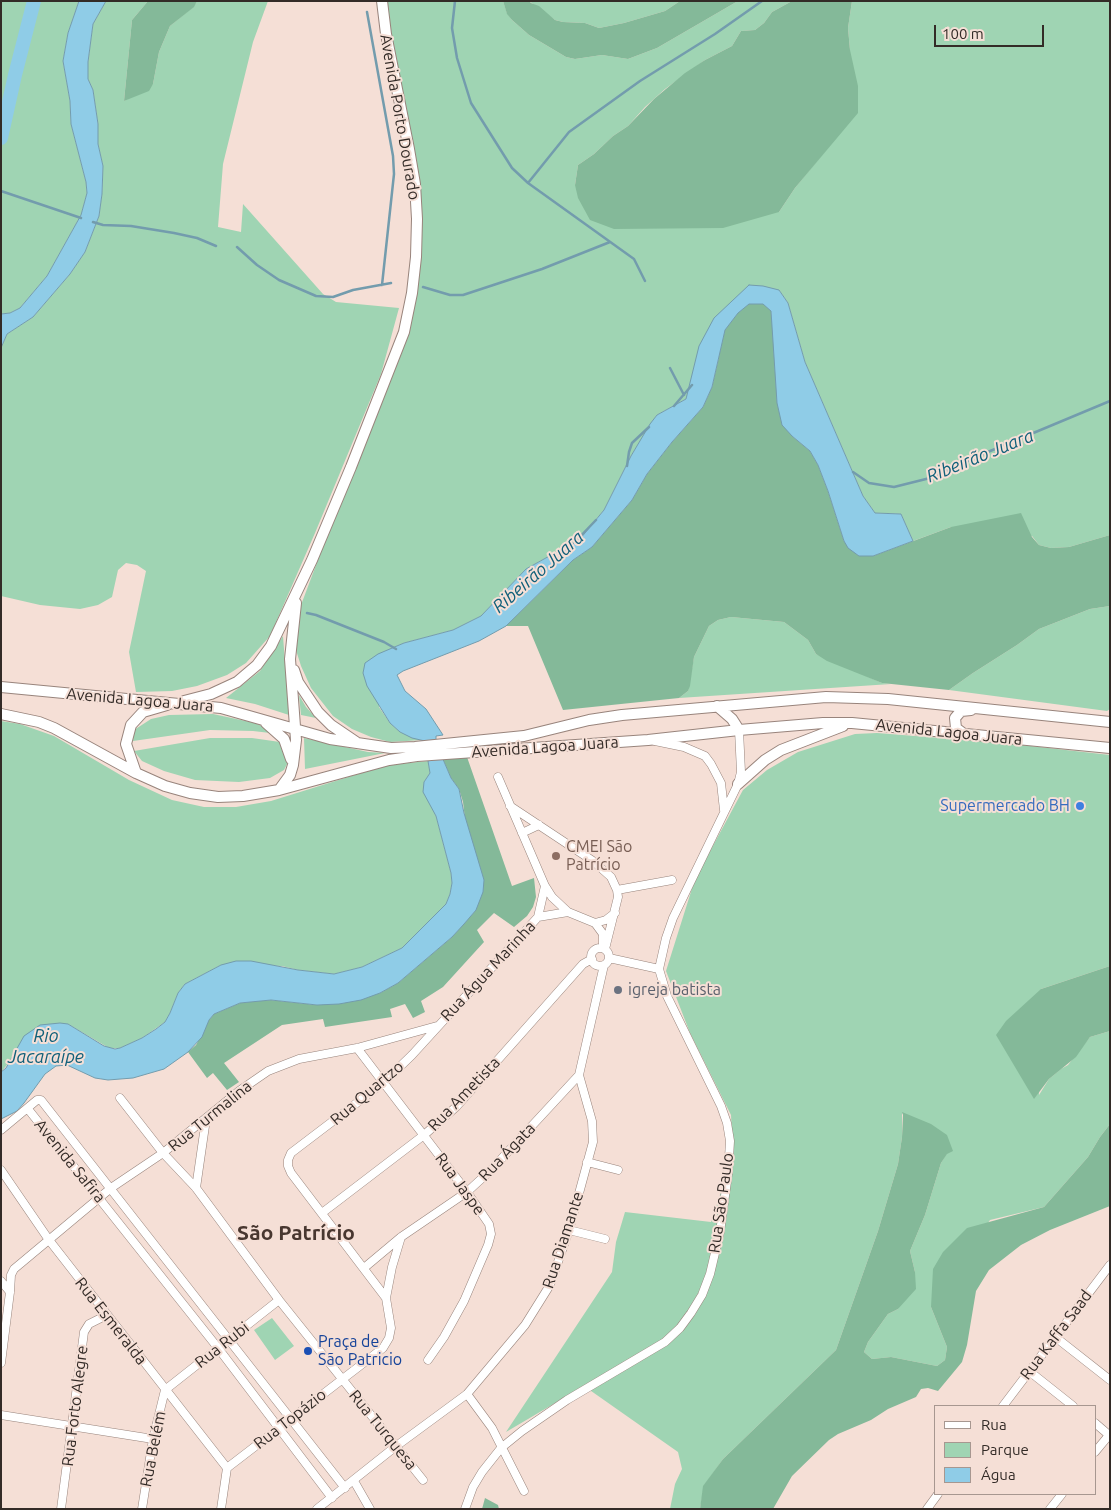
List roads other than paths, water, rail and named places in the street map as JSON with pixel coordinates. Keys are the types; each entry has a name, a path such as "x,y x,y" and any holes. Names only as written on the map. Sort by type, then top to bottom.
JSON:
{"main road":[{"name":"Avenida Porto Dourado","path":"298,592 354,462 404,332 412,294 416,257 417,219 414,184 406,132 386,34 382,1"},
{"path":"279,790 290,775 296,740 290,659 293,621 298,592"},
{"path":"136,774 126,744 131,725 143,712 211,694 237,682 257,665 271,646 298,592"},
{"path":"290,659 298,682 318,712 359,744"},
{"name":"Avenida Lagoa Juara","path":"1,687 221,708 330,739 416,752"},
{"name":"Avenida Lagoa Juara","path":"458,748 524,736 604,718 826,697 888,699 1110,722"},
{"path":"717,706 732,719 739,730"},
{"path":"964,734 954,724 955,718 961,711 1006,711"},
{"name":"Avenida Lagoa Juara","path":"1,714 39,722 54,728 136,774 165,786 218,797 243,796 279,790 416,752 458,748 648,740 739,730 852,723 1110,748"},
{"path":"259,718 284,739 293,765"},
{"path":"738,784 765,760 780,750 852,723"}],"street":[{"name":"Rua São Paulo","path":"465,1509 473,1487 501,1448 567,1400 665,1342 680,1328 691,1313 702,1295 710,1274 720,1232 728,1174 730,1141 727,1123 722,1106 667,996 659,969 673,918 738,784 741,772 739,730"},
{"path":"648,740 684,747 705,756 721,783 724,811"},
{"path":"498,776 545,886 568,912 595,923 603,934 604,949 610,958"},
{"path":"510,806 605,870 611,877 617,890 615,912 604,949"},
{"path":"522,833 539,826"},
{"path":"617,890 672,880"},
{"name":"Rua Água Marinha","path":"437,1026 538,917 545,886"},
{"path":"538,917 568,912"},
{"path":"595,923 606,920 615,912"},
{"path":"604,949 596,949 592,959 598,966 604,965 610,958"},
{"path":"610,958 659,969"},
{"name":"Rua Ametista","path":"322,1213 424,1135 456,1107 583,964 592,959"},
{"name":"Rua Diamante","path":"317,1509 395,1447 467,1394 525,1325 550,1285 569,1230 593,1142 592,1121 579,1075 604,965"},
{"name":"Rua Turmalina","path":"10,1292 11,1275 14,1269 111,1188 163,1153 239,1091 268,1071 299,1059 357,1048 437,1026"},
{"name":"Rua Quartzo","path":"322,1213 291,1173 288,1166 291,1153 383,1083 412,1055 437,1026"},
{"name":"Rua Jaspe","path":"357,1048 467,1192 489,1224 491,1234 488,1245 464,1301 444,1338 428,1360"},
{"name":"Rua Ágata","path":"364,1268 402,1237 467,1192 506,1154 579,1075"},
{"name":"Rua Turquesa","path":"120,1098 163,1153 196,1188 279,1300 422,1480"},
{"name":"Avenida Safira","path":"332,1498 218,1348 28,1109 38,1100 41,1100 111,1188 345,1488"},
{"path":"1,1130 28,1109"},
{"path":"196,1188 206,1119"},
{"path":"587,1162 618,1170"},
{"name":"Rua Esmeralda","path":"1,1170 49,1240 227,1468"},
{"path":"322,1213 386,1298"},
{"path":"569,1230 605,1239"},
{"path":"386,1298 392,1268 402,1237"},
{"name":"Rua Kaffa Saad","path":"1005,1403 1054,1336 1110,1265"},
{"path":"1,1281 10,1292 1,1363"},
{"name":"Rua Topázio","path":"227,1468 383,1348 390,1338 391,1328 386,1298"},
{"name":"Rua Rubi","path":"165,1390 279,1300"},
{"name":"Rua Forto Alegre","path":"61,1509 84,1332 89,1324 107,1315"},
{"path":"1054,1336 1110,1380"},
{"path":"1029,1371 1072,1405"},
{"name":"Rua Belém","path":"142,1509 153,1439 165,1390"},
{"path":"467,1394 492,1428 524,1491"},
{"path":"1,1415 153,1439"},
{"path":"1096,1424 1109,1434 1096,1451"},
{"path":"221,1509 227,1468"},
{"path":"354,1481 370,1509"},
{"path":"927,1509 937,1495"},
{"path":"1050,1509 1061,1495"}],"water":[{"path":"79,1 106,1 93,24 88,62 88,79 93,90 98,124 98,144 103,166 99,216 85,252 70,274 33,317 7,334 1,348 1,314 10,313 20,308 47,276 81,215 87,193 86,182 71,124 70,101 63,61 68,33"},
{"path":"749,285 779,290 788,303 805,362 863,496 875,513 901,514 913,541 873,556 859,556 848,548 818,465 810,451 782,425 777,403 771,311 763,304 749,304 738,313 725,330 712,387 703,407 672,442 647,474 632,500 592,547 573,560 506,626 479,641 397,675 405,691 426,709 443,735 436,736 436,740 425,741 412,738 400,732 390,723 367,686 363,673 365,663 378,654 404,643 453,630 481,616 526,569 580,539 604,510 631,456 650,424 657,415 686,399 699,346 714,318"},
{"name":"Rio Jacaraípe","path":"442,757 451,778 459,789 464,813 484,880 483,892 476,910 452,937 398,983 380,993 361,1000 339,1004 317,1005 271,1000 240,1003 214,1014 209,1020 202,1037 188,1052 164,1069 133,1078 108,1080 95,1078 67,1065 56,1066 45,1074 17,1111 1,1119 1,1072 6,1068 24,1036 40,1025 68,1024 104,1046 115,1049 120,1048 142,1038 165,1022 178,993 185,984 221,965 236,961 251,961 298,970 334,974 362,967 402,948 446,904 450,894 451,873 436,816 423,792 424,782 430,773 428,761"}],"waterway":[{"path":"1,138 34,1"},
{"path":"455,1 452,28 457,58 471,103 512,168 528,183 634,259 645,281"},
{"path":"528,183 569,132 640,81 715,34 762,1"},
{"path":"367,12 393,156 394,174 382,285"},
{"path":"1,191 81,218"},
{"path":"93,222 103,225 131,226 174,233 197,238 216,246"},
{"path":"423,287 450,295 463,295 542,269 610,242"},
{"path":"237,247 257,265 279,280 316,296 333,297 353,290 391,283"},
{"path":"670,368 684,395"},
{"name":"Ribeirão Juara","path":"674,406 692,385"},
{"name":"Ribeirão Juara","path":"853,472 869,483 894,487 934,477 983,454 1110,401"},
{"name":"Ribeirão Juara","path":"627,466 632,443 649,427"},
{"name":"Ribeirão Juara","path":"574,543 596,520"},
{"path":"307,613 384,642 396,649"}],"place":[{"name":"Supermercado BH","path":"1080,806"},
{"name":"CMEI São Patrício","path":"556,856"},
{"name":"igreja batista","path":"618,990"},
{"name":"Praça de São Patricio","path":"308,1351"}],"district":[{"name":"São Patrício","path":"296,1233"}]}
